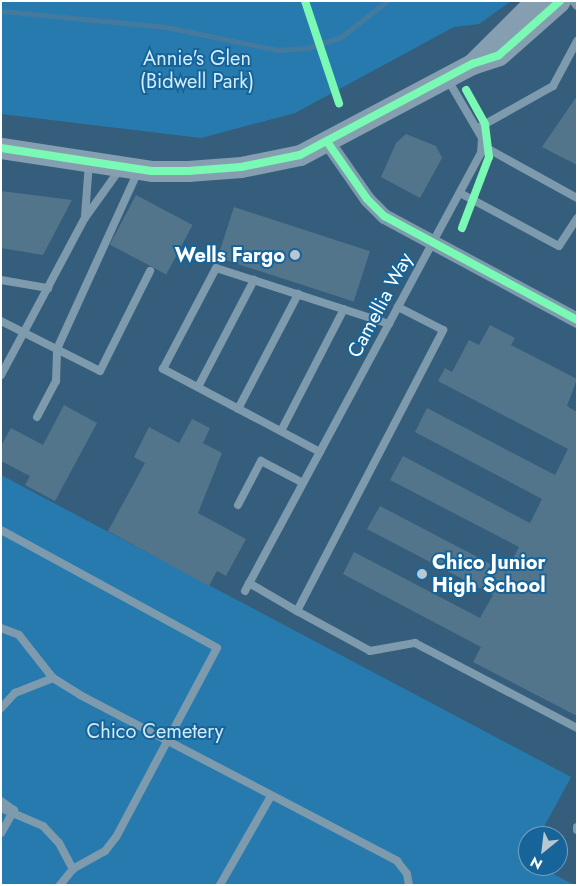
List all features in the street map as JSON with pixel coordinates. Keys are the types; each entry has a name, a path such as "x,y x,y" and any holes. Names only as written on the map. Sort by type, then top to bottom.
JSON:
{"street":[{"path":"472,64 535,1"},
{"path":"1,148 131,167 241,168 300,155 328,143 472,64 499,55 560,1"},
{"path":"328,143 375,208 432,244 577,320"}],"lane":[{"path":"573,1 577,6"},
{"path":"478,128 552,86 577,41"},
{"path":"447,77 478,128 483,146 577,198"},
{"name":"Camellia Way","path":"296,611 247,587 460,194 483,146"},
{"path":"85,218 90,162"},
{"path":"1,374 85,218 131,167"},
{"path":"37,416 56,381 56,349 104,254 131,167"},
{"path":"460,194 559,246 577,218"},
{"path":"320,452 164,369 216,268 389,324"},
{"path":"1,321 100,371 150,271"},
{"path":"1,280 48,288"},
{"path":"198,387 254,280"},
{"path":"238,408 298,294"},
{"path":"398,307 443,330 296,611 370,651 415,643 577,728"},
{"path":"281,431 344,309"},
{"path":"238,505 261,461 303,483"},
{"path":"1,530 217,648 172,740 105,851 73,869 60,885"},
{"path":"1,628 19,635 53,678 396,861 407,874 409,885"},
{"path":"1,708 15,693 53,678"},
{"path":"220,885 271,796"},
{"path":"1,801 43,826 59,843 73,869"},
{"path":"1,808 14,810"},
{"path":"1,833 14,810"}],"green space":[{"name":"Annie's Glen (Bidwell Park)","path":"1,1 511,1 479,24 454,27 295,113 201,138 1,114"},
{"name":"Chico Cemetery","path":"1,475 571,777 544,826 518,826 518,876 557,876 574,885 1,885"}],"building":[{"path":"577,96 577,165 542,147"},
{"path":"406,134 436,146 442,158 420,198 381,177 396,143"},
{"path":"1,191 72,200 43,255 1,248"},
{"path":"136,195 193,225 166,274 110,244"},
{"name":"Wells Fargo","path":"234,207 370,251 354,302 218,257"},
{"path":"490,325 515,338 511,345 577,379 567,406 577,412 577,716 473,662 481,647 343,574 354,552 480,618 493,595 367,529 380,506 506,572 519,547 390,480 403,456 530,523 542,499 415,432 427,408 555,475 568,449 438,381 445,368 452,372 469,340 479,345"},
{"path":"64,405 97,423 55,501 25,485 30,476 1,461 1,446 11,428 43,445"},
{"path":"192,419 210,428 203,443 222,453 198,513 246,539 226,576 217,571 209,586 108,531 145,463 134,457 149,427 179,443"}],"waterway":[{"path":"1,11 166,27 277,50 307,48 341,37 387,1"}],"cycle path":[{"path":"305,1 339,103"},
{"path":"1,148 151,171 188,171 241,167 300,155 472,64 499,55 560,1"},
{"path":"462,228 489,157 485,124 466,90"},
{"path":"328,143 367,199 384,216 577,320"}],"place":[{"name":"Wells Fargo","path":"295,255"},
{"name":"Chico Junior High School","path":"422,574"}]}
